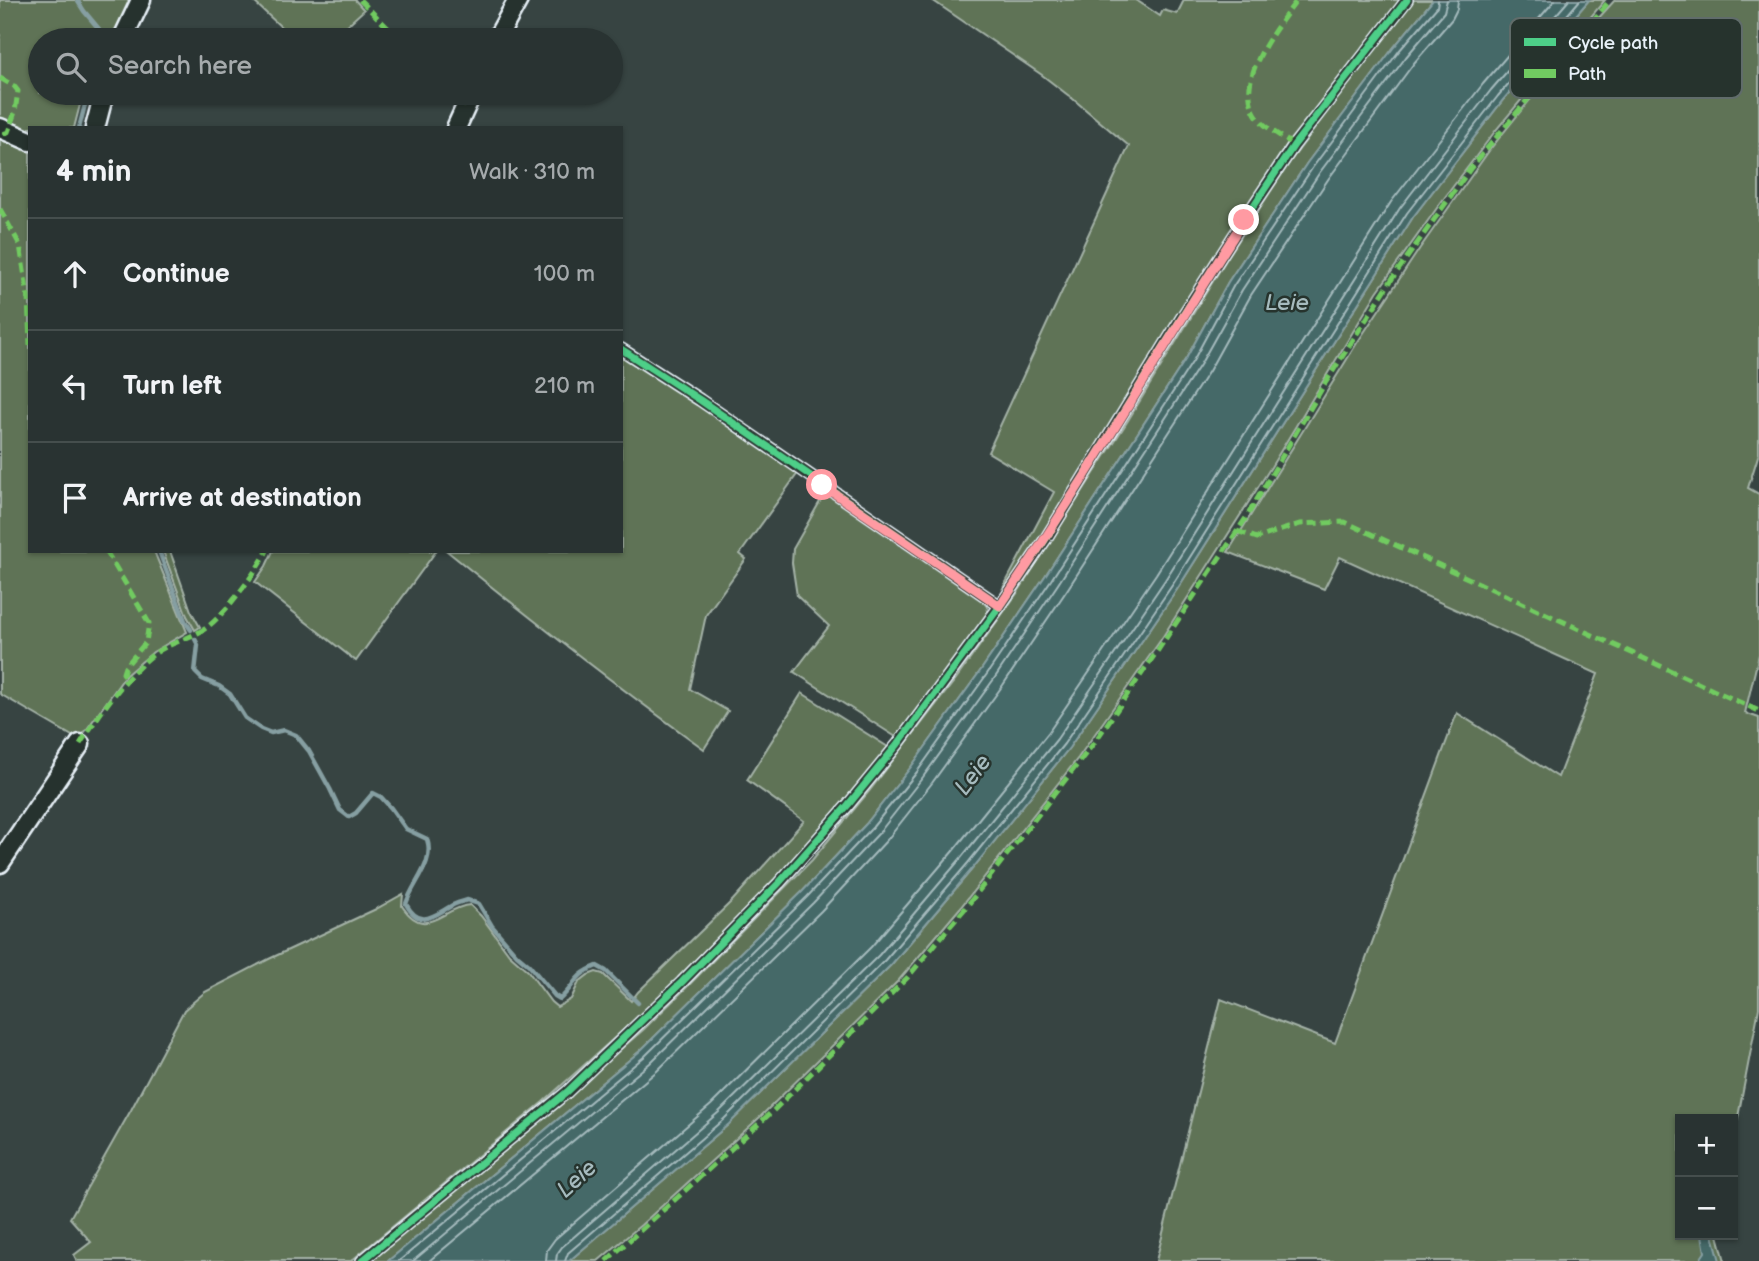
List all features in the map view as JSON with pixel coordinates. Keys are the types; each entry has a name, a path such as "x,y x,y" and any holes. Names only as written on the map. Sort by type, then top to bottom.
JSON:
{"street":[{"path":"128,28 141,0"},
{"path":"503,28 519,0"},
{"path":"96,126 101,105"},
{"path":"457,126 467,105"},
{"path":"0,128 28,140"},
{"path":"0,863 80,744"}],"lane":[{"path":"362,1261 567,1092 750,913 848,805 898,744 1000,606 1045,540 1265,188 1294,145 1407,0"},
{"path":"623,350 701,400 1000,606"}],"green space":[{"path":"0,0 135,0 123,28 28,28 28,105 80,105 75,126 28,126 28,553 155,553 187,632 153,652 126,675 79,740 0,694"},
{"path":"252,0 355,0 364,10 344,28 282,28"},
{"path":"932,0 1136,0 1160,16 1163,10 1177,14 1184,0 1400,0 1289,141 1246,206 1119,414 1011,582 1003,588 1054,492 988,452 1129,146 1042,75"},
{"path":"1414,0 1433,0 1394,47 1307,163 1228,282 1187,357 1045,576 911,767 866,824 802,892 640,1051 388,1261 370,1261 643,1030 812,860 870,790 956,679 1018,592 1292,159"},
{"path":"1589,0 1605,0 1590,18 1574,18"},
{"path":"1615,0 1759,0 1759,453 1748,488 1759,494 1759,654 1745,713 1759,718 1759,1008 1738,1117 1738,1114 1675,1114 1675,1240 1719,1240 1725,1261 1156,1261 1221,999 1335,1043 1457,713 1558,777 1598,674 1340,557 1324,589 1228,552 1357,343 1420,248 1491,148 1531,98 1742,98 1742,18 1599,18"},
{"path":"1510,92 1510,98 1523,98 1442,201 1377,292 1271,467 1160,641 1078,758 960,908 899,980 760,1117 641,1225 598,1261 569,1261 729,1124 891,965 973,868 1069,748 1178,588 1413,217"},
{"path":"623,357 705,406 798,473 740,554 746,559 706,615 690,689 728,711 704,749 574,652 450,553 623,553"},
{"path":"826,491 970,590 988,608 975,631 896,737 794,672 829,626 797,596 792,563 793,549"},
{"path":"164,553 171,553 191,611 200,627 195,630 187,616"},
{"path":"272,553 435,553 356,661 255,582"},
{"path":"802,693 888,747 808,845 650,1006 543,1102 351,1261 77,1261 74,1255 91,1242 70,1218 184,1010 205,992 403,894 402,906 419,921 434,920 470,905 509,954 528,971 557,1007 571,999 579,982 596,972 603,974 631,1001 733,900 804,821 747,780"}],"water":[{"name":"Leie","path":"1433,0 1589,0 1574,18 1510,18 1510,92 1413,217 1178,588 1069,748 891,965 729,1124 569,1261 388,1261 640,1051 802,892 866,824 911,767 1045,576 1187,357 1228,282 1307,163 1394,47"},
{"path":"1703,1240 1714,1240 1720,1261 1699,1261 1705,1252"}],"waterway":[{"path":"77,0 98,28"},
{"path":"80,126 85,105"},
{"path":"160,553 185,621 191,630"},
{"path":"195,639 198,645 195,672 202,679 230,694 245,718 261,729 271,733 284,730 296,735 309,751 340,810 349,817 356,813 373,793 381,797 406,829 427,839 429,848 426,864 406,904 411,912 427,918 467,900 479,904 492,926 555,996 560,999 579,977 597,966 606,971 638,1003"}],"marked path":[{"path":"360,0 388,28"},
{"path":"1294,145 1259,119 1251,105 1250,89 1259,57 1297,0"},
{"path":"1595,18 1610,0"},
{"path":"0,78 18,91 8,132 0,135"},
{"path":"606,1261 774,1110 908,977 967,906 1094,743 1246,518 1324,385 1394,276 1470,169 1529,98"},
{"path":"0,209 20,245 28,297"},
{"path":"1237,531 1257,538 1300,524 1345,522 1759,711"},
{"path":"107,553 149,623 146,642 125,667 123,673 127,679"},
{"path":"80,744 130,676 150,657 203,630 220,616 266,553"}],"cycle path":[{"path":"362,1261 567,1092 682,982 779,883 848,805 898,744 1000,606 1045,540 1184,314 1294,145 1407,0"},
{"path":"623,350 1000,606"}],"route":[{"path":"822,485 1000,606 1045,540 1244,220"}]}
